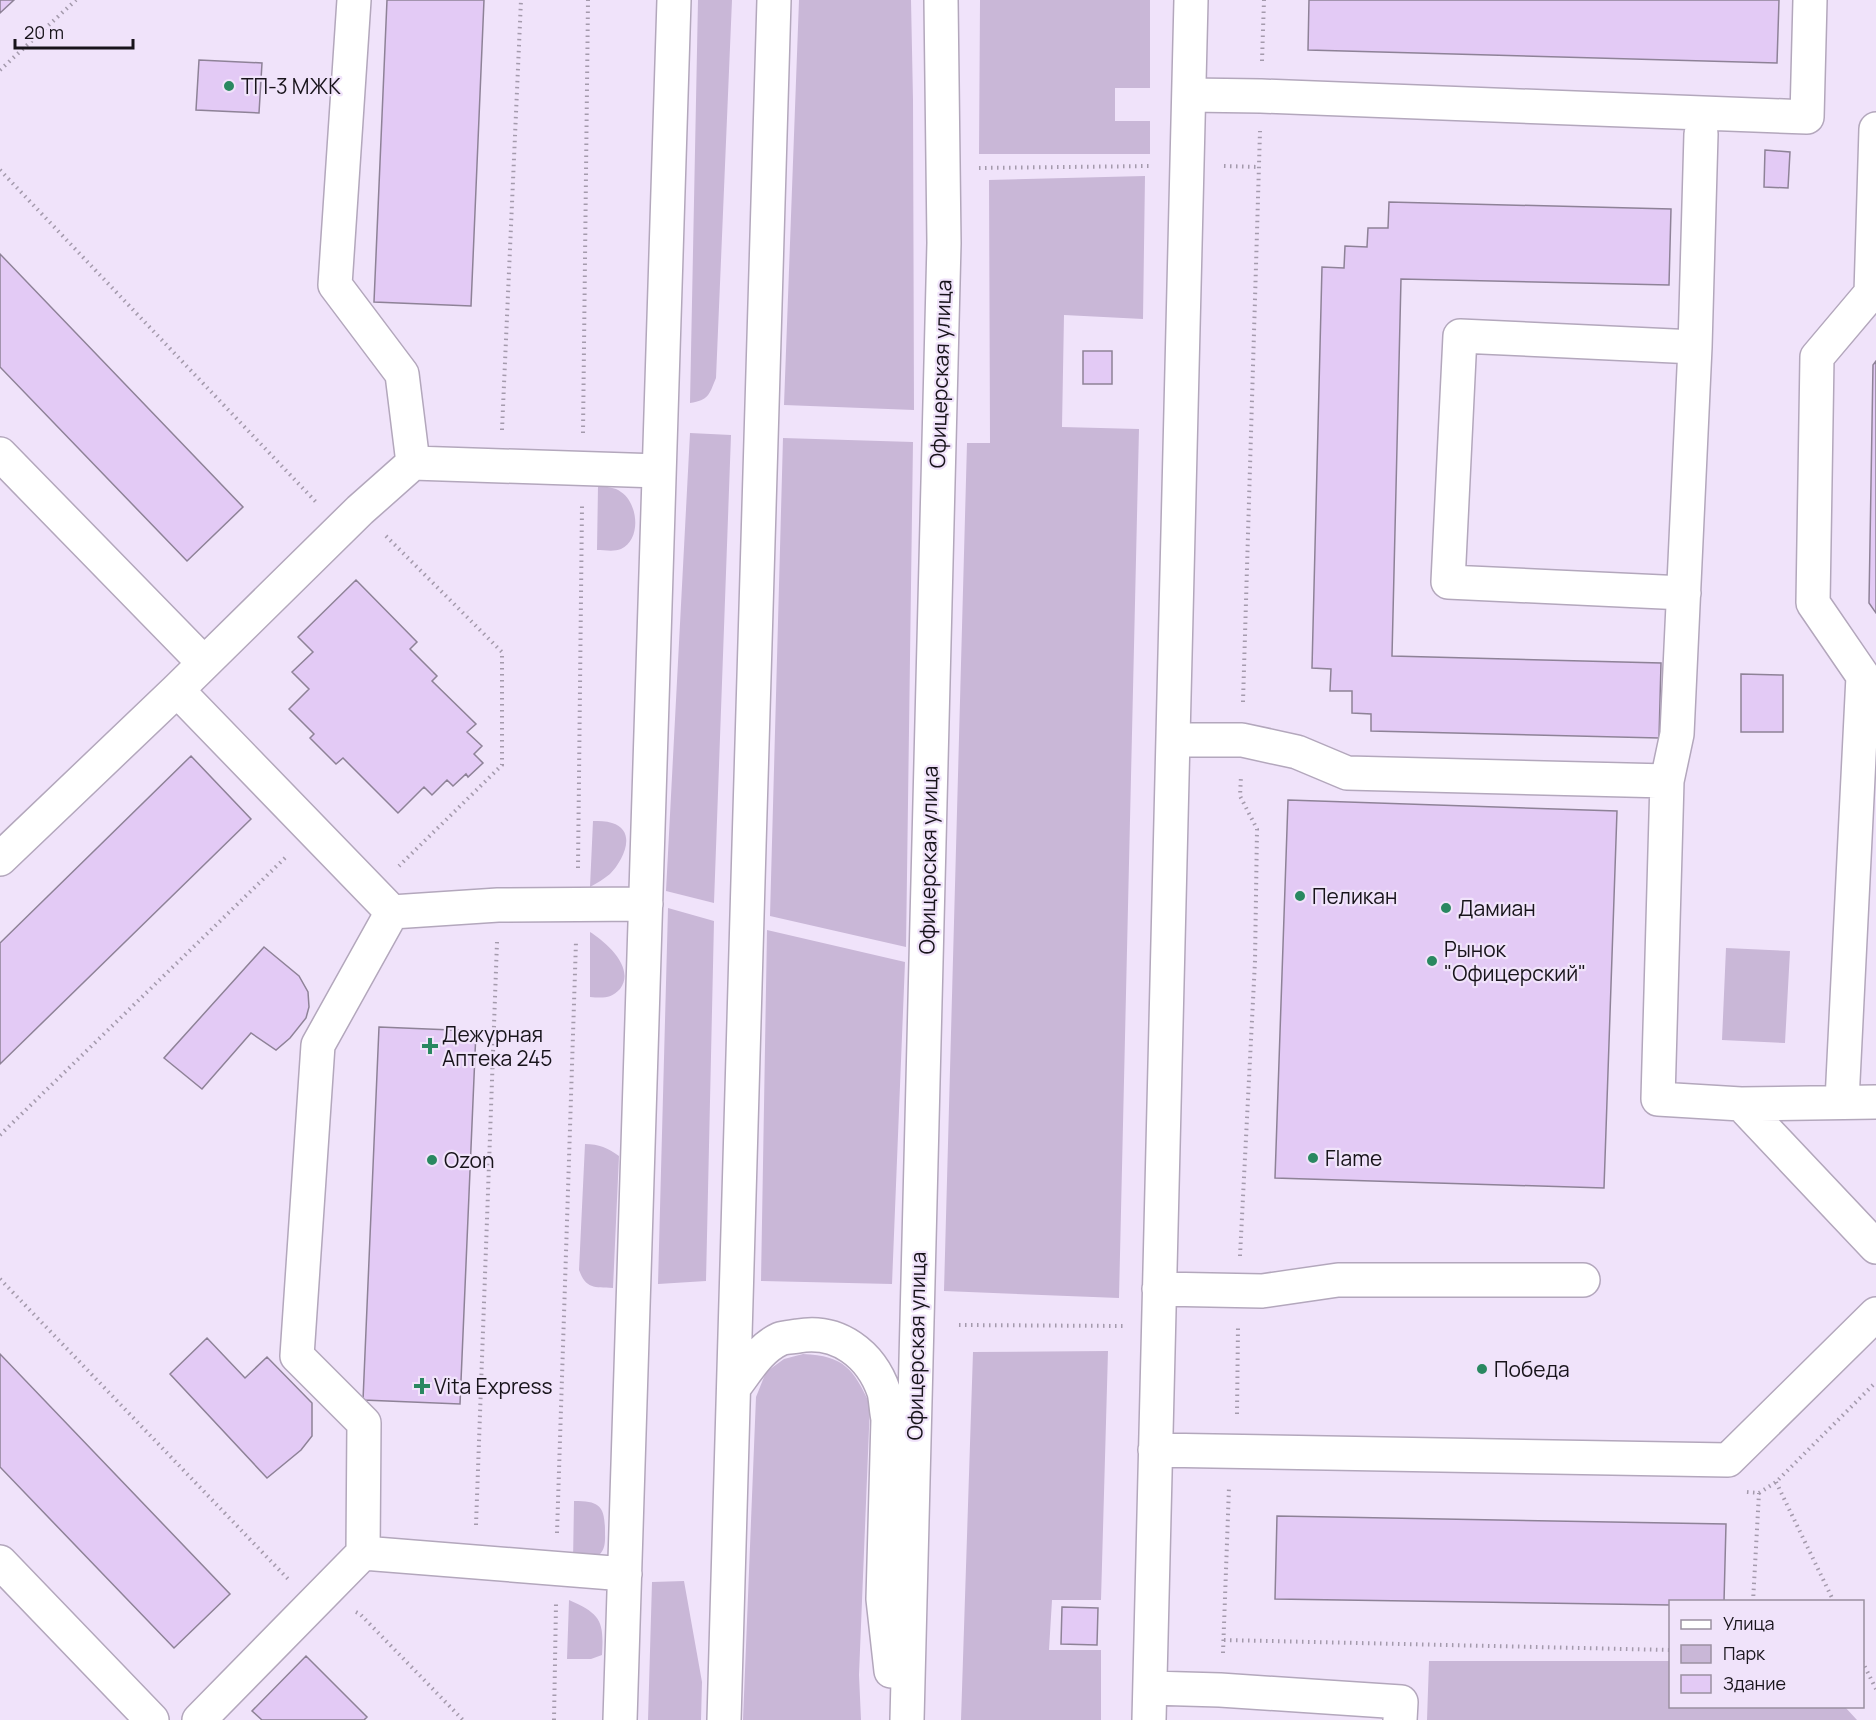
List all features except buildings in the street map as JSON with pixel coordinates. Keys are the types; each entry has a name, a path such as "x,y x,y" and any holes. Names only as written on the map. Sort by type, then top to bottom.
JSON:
{"main road":[{"path":"354,0 335,285 402,374 413,463"},
{"path":"620,1720 674,0"},
{"path":"724,1720 774,0"},
{"name":"Офицерская улица","path":"907,1720 944,243 941,0"},
{"path":"1149,1720 1191,0"},
{"path":"1189,95 1807,117 1810,0"},
{"path":"1842,1101 1869,676 1813,603 1817,357 1873,293 1876,129"},
{"path":"1701,134 1695,347 1677,734 1667,781 1658,1099 1741,1104 1876,1102"},
{"path":"1684,593 1448,582 1460,336 1695,347"},
{"path":"0,454 204,663"},
{"path":"0,859 177,690 360,510 413,463 659,471"},
{"path":"177,690 392,912 498,905 646,904"},
{"path":"1173,740 1242,740 1297,752 1347,773 1667,781"},
{"path":"199,1720 363,1552 364,1423 297,1356 318,1045 392,912"},
{"path":"1741,1104 1876,1247"},
{"path":"1159,1289 1262,1291 1338,1280 1583,1280"},
{"path":"1155,1450 1728,1460 1876,1314"},
{"name":"Офицерская улица","path":"735,1386 756,1357 780,1339 808,1334 829,1335 854,1348 874,1372 884,1393 888,1419 883,1599 897,1720"},
{"path":"363,1552 625,1574"},
{"path":"0,1563 152,1720"},
{"path":"1150,1688 1220,1690 1401,1702 1400,1720"}],"path":[{"path":"0,70 76,0"},
{"path":"500,466 521,0"},
{"path":"554,1720 556,1568 577,904 588,0"},
{"path":"1220,1690 1224,1640 1228,1491 1237,1451 1238,1291 1244,1210 1254,973 1257,829 1240,796 1264,0"},
{"path":"979,168 1151,165 1151,177"},
{"path":"1223,166 1259,167"},
{"path":"0,1135 313,831"},
{"path":"475,1562 498,905"},
{"path":"0,1279 294,1586 318,1599 360,1614 464,1720"},
{"path":"959,1325 1127,1326"},
{"path":"1753,1600 1759,1492 1776,1482 1876,1382"},
{"path":"1776,1482 1833,1600"},
{"path":"1224,1640 1669,1650"},
{"path":"1864,1663 1876,1689"}],"green space":[{"path":"698,0 732,0 716,378 708,396 690,403"},
{"path":"799,0 911,0 914,410 784,405"},
{"path":"980,0 1150,0 1150,88 1115,88 1115,121 1150,121 1150,154 979,154"},
{"path":"1145,176 1143,319 1064,315 1062,427 1139,429 1119,1298 944,1291 967,443 990,443 989,180"},
{"path":"690,433 731,435 714,903 666,891"},
{"path":"783,438 913,442 906,947 770,916"},
{"path":"598,486 619,490 627,497 634,512 635,529 628,544 621,549 597,550"},
{"path":"593,821 610,822 620,827 626,839 626,847 619,862 608,876 590,887"},
{"path":"668,908 714,921 706,1281 658,1284"},
{"path":"767,930 905,962 892,1284 761,1281"},
{"path":"590,932 604,942 617,956 624,973 624,981 620,989 602,998 590,997"},
{"path":"1726,948 1790,951 1785,1043 1722,1040"},
{"path":"585,1144 603,1147 619,1156 613,1288 588,1284 579,1270"},
{"path":"1108,1351 1101,1600 1052,1600 1049,1650 1101,1650 1101,1720 961,1720 973,1352"},
{"path":"803,1354 838,1361 852,1373 870,1404 859,1675 861,1720 743,1720 756,1397 766,1372 784,1359"},
{"path":"574,1501 590,1502 602,1511 605,1523 605,1543 602,1552 597,1556 573,1563"},
{"path":"684,1581 702,1682 701,1720 648,1720 652,1582"},
{"path":"569,1600 588,1610 598,1620 602,1634 602,1655 591,1659 567,1659"},
{"path":"1429,1661 1669,1661 1669,1708 1846,1708 1857,1720 1427,1720"}],"place":[{"name":"ТП-3 МЖК","path":"229,86"},
{"name":"Пеликан","path":"1300,896"},
{"name":"Дамиан","path":"1446,908"},
{"name":"Рынок \"Офицерский\"","path":"1432,961"},
{"name":"Дежурная Аптека 245","path":"430,1046"},
{"name":"Flame","path":"1313,1158"},
{"name":"Ozon","path":"432,1160"},
{"name":"Победа","path":"1482,1369"},
{"name":"Vita Express","path":"422,1386"}]}
